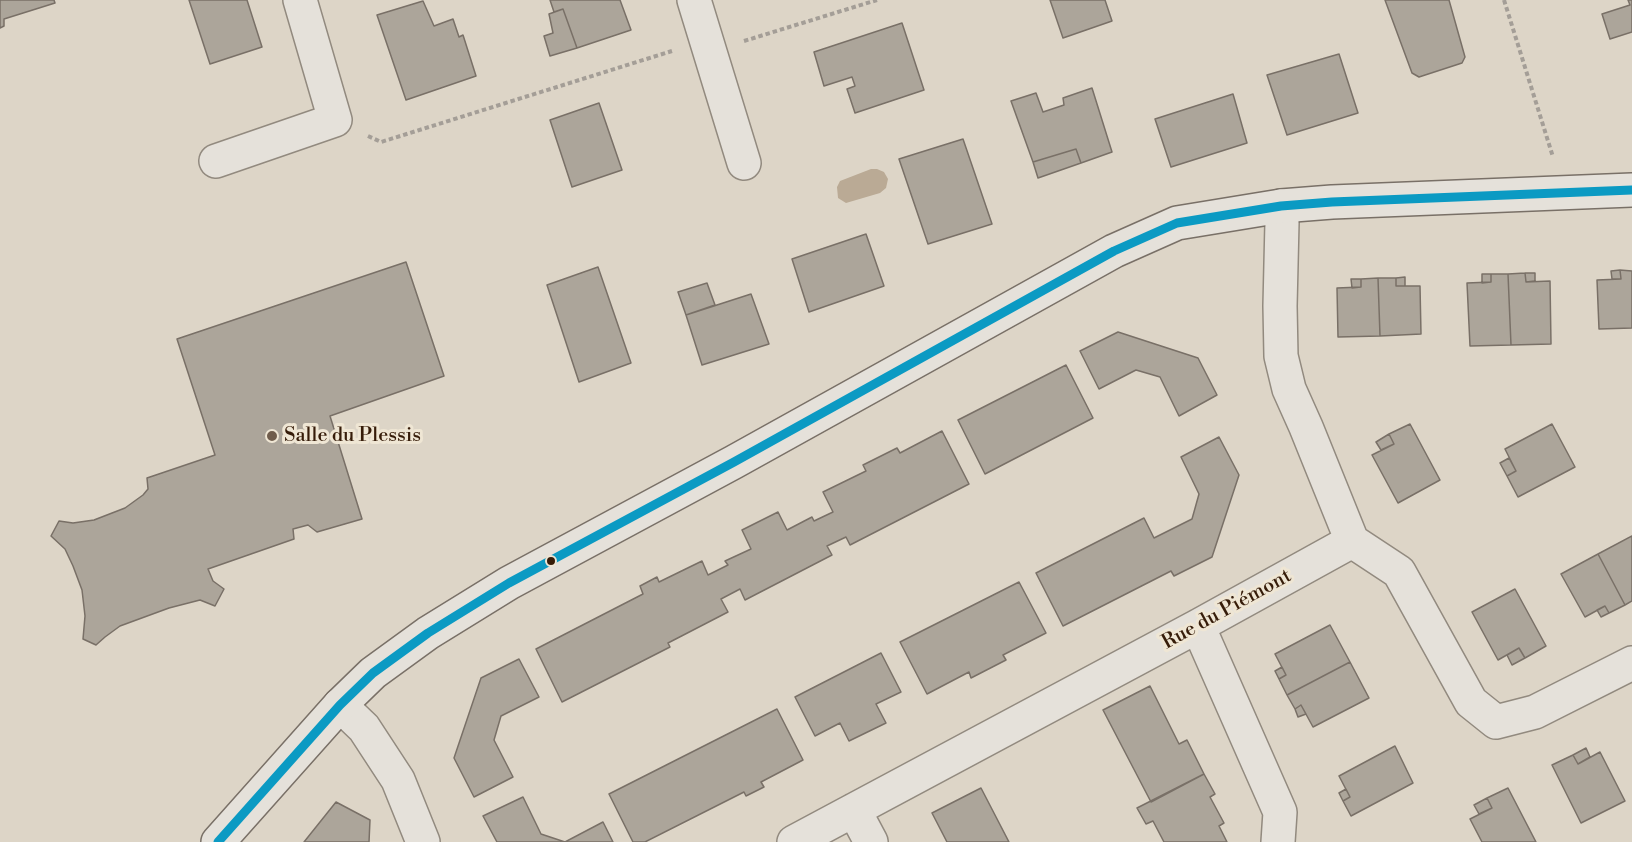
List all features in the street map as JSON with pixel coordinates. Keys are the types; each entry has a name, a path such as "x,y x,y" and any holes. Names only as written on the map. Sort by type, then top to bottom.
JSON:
{"street":[{"path":"216,161 335,120 300,0"},
{"path":"694,0 744,163"},
{"path":"218,842 340,705 373,673 428,633 510,583 734,462 1113,251 1177,223 1281,206 1632,190"},
{"path":"1281,206 1281,356 1288,389 1306,427 1352,541 1399,572 1471,702 1496,722 1535,712 1632,663"},
{"name":"Rue du Piémont","path":"794,842 1198,627 1352,541"},
{"path":"1198,627 1280,812 1278,842"},
{"path":"340,705 363,728 398,780 423,842"},
{"path":"854,810 871,842"}],"path":[{"path":"335,120 381,142 676,50 711,51 877,0"},
{"path":"1504,0 1564,192"}],"shaded area":[{"path":"871,169 884,172 888,179 886,188 880,193 846,203 838,198 837,187 840,181"}],"building":[{"path":"0,0 54,0 55,3 4,19 4,26 0,28"},
{"path":"189,0 247,0 262,47 210,64"},
{"path":"550,0 620,0 631,30 577,48 563,9 554,12"},
{"path":"1050,0 1105,0 1112,21 1063,38"},
{"path":"1385,0 1449,0 1465,57 1462,63 1419,77 1412,73"},
{"path":"1628,0 1632,0 1632,32 1610,39 1602,14 1630,5"},
{"path":"423,1 434,26 453,19 459,37 463,35 476,76 406,100 377,15"},
{"path":"563,9 577,48 550,56 544,36 553,33 549,14"},
{"path":"902,23 924,90 855,113 847,89 855,86 852,77 824,86 814,52"},
{"path":"1339,54 1358,113 1287,135 1267,75"},
{"path":"1092,88 1112,152 1081,163 1076,149 1033,162 1011,101 1036,93 1043,112 1064,105 1063,98"},
{"path":"1233,94 1247,143 1171,167 1155,119"},
{"path":"599,103 622,170 572,187 550,120"},
{"path":"963,139 992,224 928,244 899,159"},
{"path":"1076,149 1081,163 1038,178 1033,162"},
{"path":"866,234 884,286 809,312 792,259"},
{"name":"Salle du Plessis","path":"406,262 444,376 330,416 362,519 317,532 308,525 293,529 294,539 208,569 213,581 224,589 215,606 200,600 169,608 120,626 96,645 83,639 85,616 82,590 65,549 51,536 59,521 73,523 94,520 125,508 148,489 147,478 215,455 177,339"},
{"path":"598,267 631,363 579,382 547,285"},
{"path":"1620,270 1621,279 1612,279 1611,271"},
{"path":"1620,270 1632,271 1632,328 1599,329 1597,280 1621,279"},
{"path":"1525,273 1535,273 1535,281 1526,282"},
{"path":"1525,273 1526,282 1550,281 1551,344 1511,345 1508,274"},
{"path":"1482,274 1491,274 1491,282 1482,283"},
{"path":"1491,274 1508,274 1511,345 1470,346 1467,283 1491,282"},
{"path":"1405,277 1405,286 1396,286 1396,278"},
{"path":"1378,278 1380,336 1338,337 1337,288 1361,287 1361,279"},
{"path":"1378,278 1396,278 1396,286 1420,286 1421,334 1380,336"},
{"path":"1351,279 1361,279 1361,287 1352,288"},
{"path":"707,283 715,305 686,315 678,292"},
{"path":"751,294 769,344 702,365 686,315"},
{"path":"1118,332 1198,358 1217,395 1179,416 1160,377 1136,370 1099,389 1080,351"},
{"path":"1066,365 1093,418 985,474 958,420"},
{"path":"1410,424 1440,480 1398,503 1372,455 1394,444 1389,434"},
{"path":"1552,424 1575,467 1518,497 1507,476 1516,471 1505,449"},
{"path":"942,431 969,484 850,545 846,537 827,546 832,555 745,600 740,589 721,599 728,612 668,643 670,647 562,702 536,649 643,594 640,586 657,577 659,582 702,561 708,575 728,565 725,561 751,549 742,530 778,512 787,530 812,517 814,521 833,512 823,492 866,471 863,465 897,448 900,453"},
{"path":"1389,434 1394,444 1381,450 1376,442"},
{"path":"1219,437 1239,475 1212,557 1174,576 1171,571 1063,626 1036,573 1144,518 1154,538 1192,519 1199,494 1181,457"},
{"path":"1509,458 1516,471 1507,476 1500,463"},
{"path":"1632,536 1632,601 1625,605 1598,554"},
{"path":"1598,554 1625,605 1609,613 1605,606 1585,617 1561,574"},
{"path":"1019,582 1046,633 1003,655 1006,660 971,678 969,672 927,694 900,642"},
{"path":"1515,589 1546,646 1525,658 1519,648 1498,660 1472,612"},
{"path":"1605,606 1609,613 1601,617 1597,610"},
{"path":"1330,625 1350,662 1287,695 1279,679 1286,675 1275,654"},
{"path":"1519,648 1525,658 1512,665 1507,655"},
{"path":"881,653 901,692 876,704 886,723 849,741 840,723 815,736 795,697"},
{"path":"519,659 539,697 501,716 494,740 513,777 474,797 454,758 481,678"},
{"path":"1350,662 1369,698 1313,727 1301,705 1295,709 1287,695"},
{"path":"1282,667 1286,675 1279,679 1275,671"},
{"path":"1150,686 1179,744 1187,740 1204,774 1151,802 1103,710"},
{"path":"1301,705 1306,714 1298,717 1295,709"},
{"path":"777,709 803,760 761,782 764,787 746,796 744,792 645,842 633,842 609,794"},
{"path":"1395,746 1413,783 1351,816 1343,801 1350,797 1339,776"},
{"path":"1586,748 1590,757 1578,764 1573,755"},
{"path":"1600,752 1625,801 1581,823 1552,765 1573,755 1578,764"},
{"path":"1204,774 1215,794 1210,797 1224,823 1219,826 1227,842 1164,842 1153,821 1146,824 1137,808"},
{"path":"981,788 1009,842 947,842 932,813"},
{"path":"1508,788 1536,842 1482,842 1470,819 1492,808 1487,798"},
{"path":"1346,789 1350,797 1343,801 1339,793"},
{"path":"523,797 541,834 565,842 497,842 483,816"},
{"path":"1487,798 1492,808 1479,814 1474,805"},
{"path":"336,802 370,820 369,842 304,842"},
{"path":"603,822 613,842 565,842"}],"transit line":[{"path":"218,842 340,705 373,673 428,633 509,583 734,462 1114,251 1177,223 1281,206 1632,190"}],"place":[{"name":"Salle du Plessis","path":"272,436"}]}
